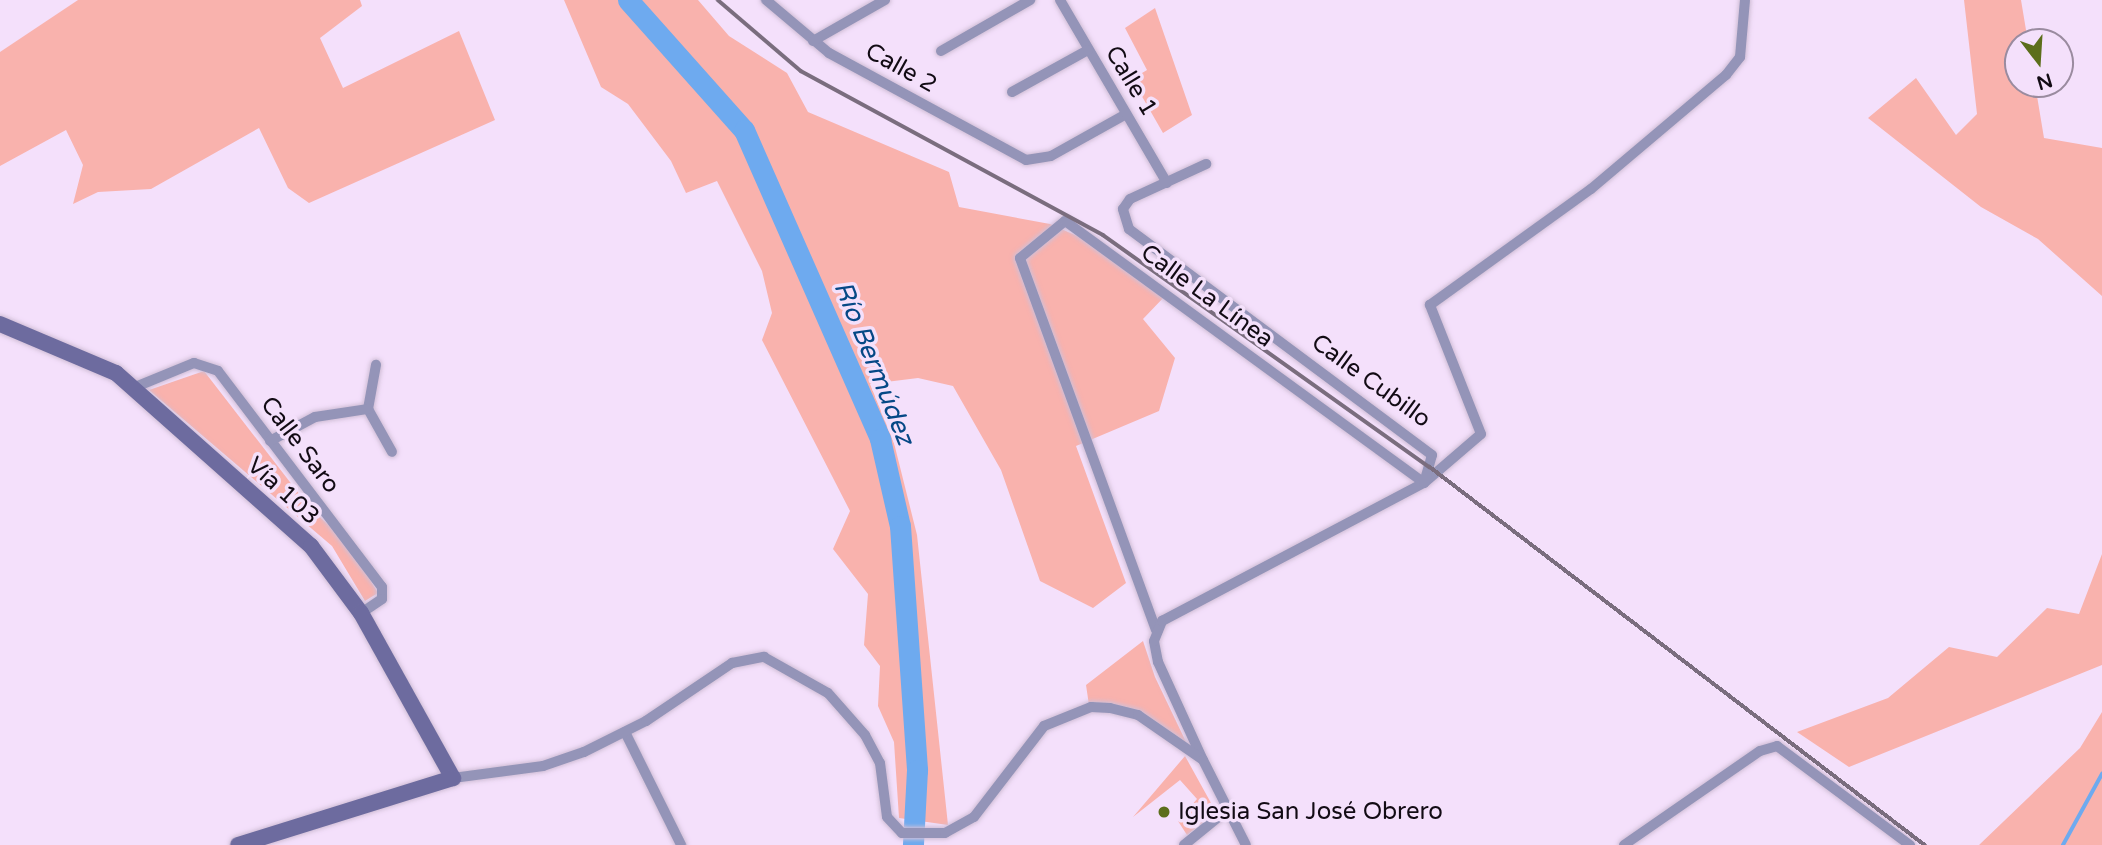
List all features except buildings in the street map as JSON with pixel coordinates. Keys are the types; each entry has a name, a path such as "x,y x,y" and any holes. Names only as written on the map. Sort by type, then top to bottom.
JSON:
{"main road":[{"name":"Vía 103","path":"0,324 96,362 133,388 311,546 361,613 453,778"},
{"path":"243,844 453,778"}],"street":[{"name":"Calle 2","path":"766,0 813,41 1026,160 1051,156 1126,114"},
{"path":"813,41 885,0"},
{"path":"941,51 1030,0"},
{"name":"Calle 1","path":"1060,0 1167,183"},
{"path":"1246,845 1163,673 1156,630 1169,615 1424,483 1481,434 1430,305 1591,189 1726,75 1740,57 1745,0"},
{"path":"1012,92 1088,50"},
{"name":"Calle Cubillo","path":"1206,164 1130,199 1123,209 1129,229 1429,450 1424,483"},
{"name":"Calle La Línea","path":"1156,630 1020,258 1065,220 1424,483"},
{"name":"Calle Saro","path":"133,388 194,363 210,365 382,587 382,599 361,613"},
{"path":"376,365 368,409 392,452"},
{"path":"270,441 315,417 368,409"},
{"path":"453,778 543,766 625,733 732,663 764,657 781,662 828,692 865,735 880,763 887,817 902,833 945,833 994,798 1044,726 1091,707 1138,715 1203,760"},
{"path":"625,733 681,845"},
{"path":"1624,845 1760,751 1777,746 1910,845"},
{"path":"1184,845 1227,810"}],"shaded area":[{"path":"78,0 360,0 362,6 320,38 343,88 459,31 495,120 309,203 288,188 259,128 151,189 98,192 73,204 83,165 66,130 0,166 0,52"},
{"path":"564,0 698,0 729,36 787,73 808,112 949,172 959,207 1050,224 1084,239 1166,295 1143,319 1175,358 1159,411 1076,446 1126,583 1093,608 1040,581 1001,470 953,386 918,378 870,384 894,443 917,535 948,825 899,818 894,742 878,706 880,666 864,645 868,594 833,549 850,511 762,340 772,313 762,271 717,181 686,193 671,161 628,104 601,87"},
{"path":"1964,0 2021,0 2026,28 2004,28 2004,98 2037,98 2044,138 2102,148 2102,296 2038,239 1981,207 1868,118 1916,78 1956,135 1977,114"},
{"path":"1155,8 1192,115 1163,133 1132,79 1147,70 1125,28"},
{"path":"204,371 310,508 347,542 378,593 365,601 332,546 149,390"},
{"path":"2102,554 2102,665 1849,767 1797,732 1888,698 1949,647 1997,657 2047,608 2079,614"},
{"path":"1143,641 1155,677 1187,744 1143,714 1089,705 1086,685"},
{"path":"2102,712 2102,845 1979,845 2080,748"},
{"path":"1185,756 1216,812 1187,835 1178,821 1197,799 1180,780 1133,817"}],"waterway":[{"name":"Río Bermúdez","path":"628,0 744,130 880,439 900,526 917,770 913,845"},
{"path":"2063,845 2102,774"}],"railway":[{"path":"718,0 801,71 1103,235 1430,467 1925,845"}],"place":[{"name":"Iglesia San José Obrero","path":"1164,812"}]}
